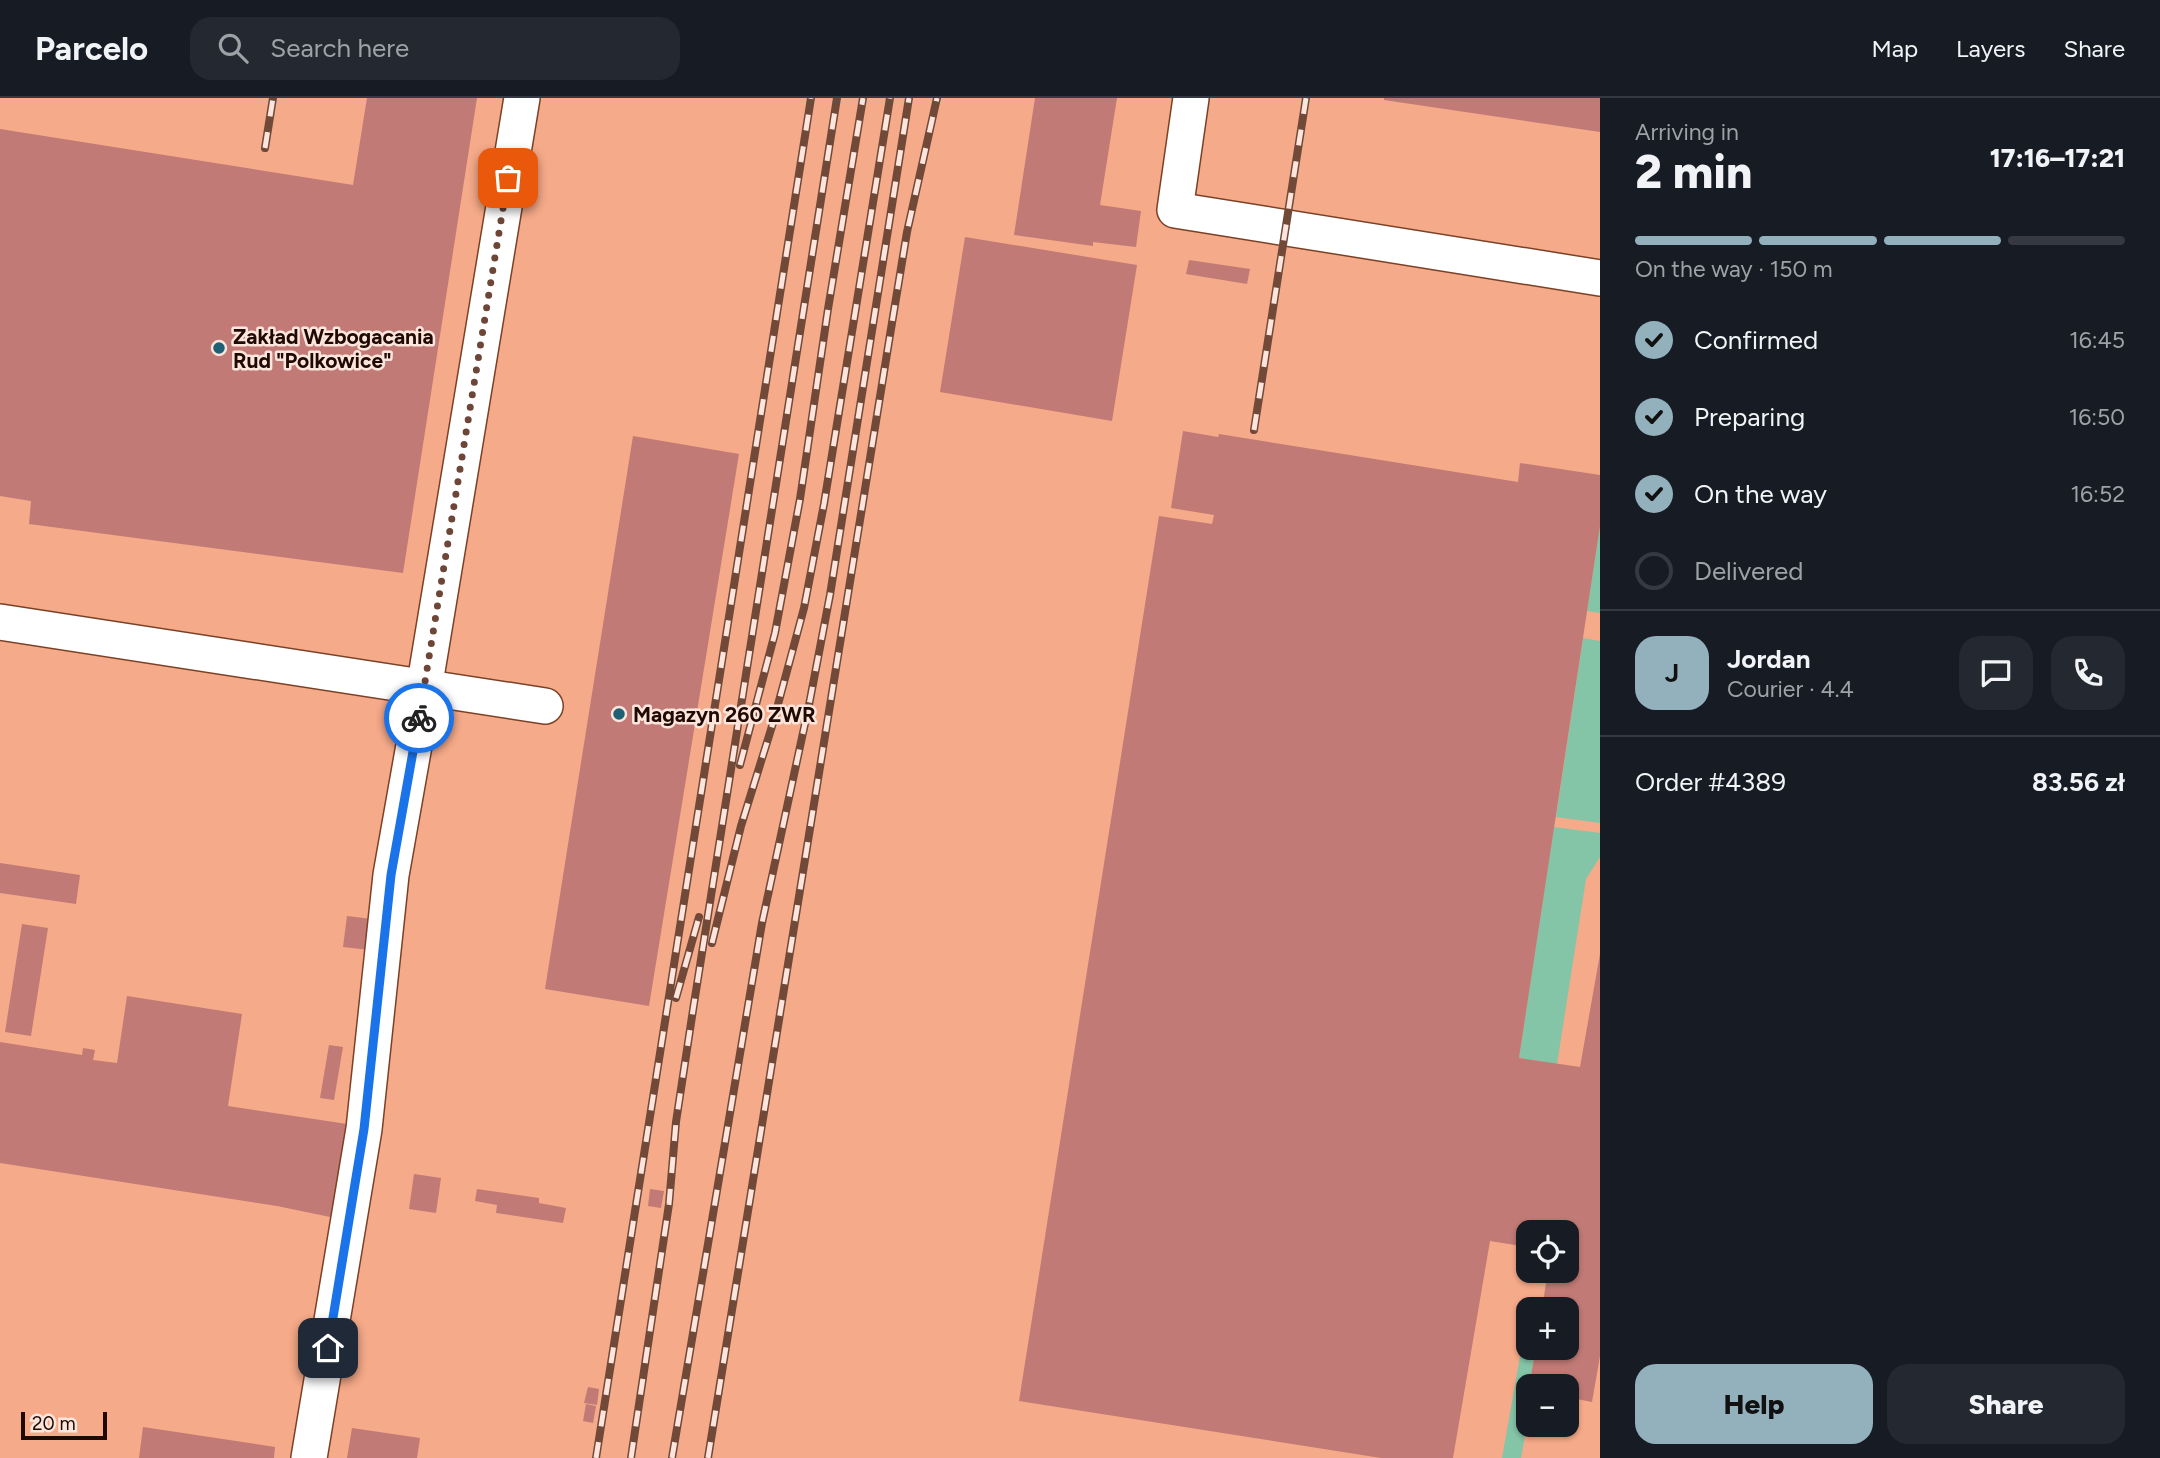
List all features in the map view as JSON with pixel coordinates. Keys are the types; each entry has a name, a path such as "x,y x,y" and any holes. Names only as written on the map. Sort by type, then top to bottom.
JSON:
{"lane":[{"path":"309,1458 364,1129 391,875 522,98"},
{"path":"1191,98 1175,210 1600,278"},
{"path":"0,621 545,706"}],"shaded area":[{"path":"0,98 1600,98 1600,1458 0,1458"}],"green space":[{"path":"1600,526 1600,613 1587,611"},
{"path":"1583,638 1600,641 1600,823 1556,817"},
{"path":"1554,827 1600,833 1600,857 1586,879 1557,1064 1519,1058"},
{"path":"1519,1360 1534,1360 1531,1374 1517,1374"},
{"path":"1516,1379 1516,1437 1525,1437 1521,1458 1502,1458"}],"building":[{"name":"Zakład Wzbogacania Rud \"Polkowice\"","path":"367,98 477,98 403,573 29,524 31,501 0,496 0,129 353,185"},
{"path":"1035,98 1117,98 1100,205 1141,211 1136,247 1093,242 1093,246 1014,235"},
{"path":"1600,98 1600,132 1384,100"},
{"path":"965,237 1137,265 1112,421 940,392"},
{"path":"1189,260 1250,269 1247,284 1186,274"},
{"path":"1183,431 1218,437 1219,434 1518,482 1520,463 1600,475 1600,526 1519,1058 1580,1067 1600,954 1600,1356 1592,1402 1579,1400 1579,1374 1531,1374 1534,1360 1579,1360 1579,1297 1544,1297 1546,1283 1579,1283 1579,1220 1516,1220 1516,1245 1490,1241 1453,1458 1381,1458 1019,1401 1159,516 1212,524 1214,515 1171,508"},
{"path":"633,436 739,454 649,1006 545,989"},
{"path":"0,863 80,875 76,904 0,893"},
{"path":"347,916 372,919 369,950 343,947"},
{"path":"22,924 48,928 31,1036 5,1032"},
{"path":"127,996 242,1014 228,1106 347,1124 335,1218 277,1206 0,1163 0,1042 82,1055 83,1048 95,1050 93,1060 117,1063"},
{"path":"329,1045 343,1047 334,1100 320,1098"},
{"path":"414,1174 441,1178 436,1213 409,1209"},
{"path":"477,1189 539,1198 539,1203 566,1208 563,1223 496,1213 497,1205 475,1201"},
{"path":"650,1189 664,1191 661,1208 648,1206"},
{"path":"588,1387 599,1389 597,1405 584,1403"},
{"path":"586,1404 596,1406 593,1423 583,1421"},
{"path":"143,1427 275,1447 274,1458 139,1458"},
{"path":"352,1428 420,1438 417,1458 347,1458"}],"railway":[{"path":"265,148 273,98"},
{"path":"596,1458 811,98"},
{"path":"631,1458 669,1204 676,1122 837,98"},
{"path":"740,765 775,633 800,499 863,98"},
{"path":"712,943 741,826 773,723 804,608 824,504 890,98"},
{"path":"672,1458 762,923 830,595 909,98"},
{"path":"708,1458 907,232 937,98"},
{"path":"1254,430 1306,98"},
{"path":"676,998 699,917"}],"way so far":[{"path":"419,718 508,178"}],"place":[{"name":"Zakład Wzbogacania Rud \"Polkowice\"","path":"219,348"},
{"name":"Magazyn 260 ZWR","path":"619,714"}],"route":[{"path":"328,1348 364,1129 391,875 419,718"}]}
